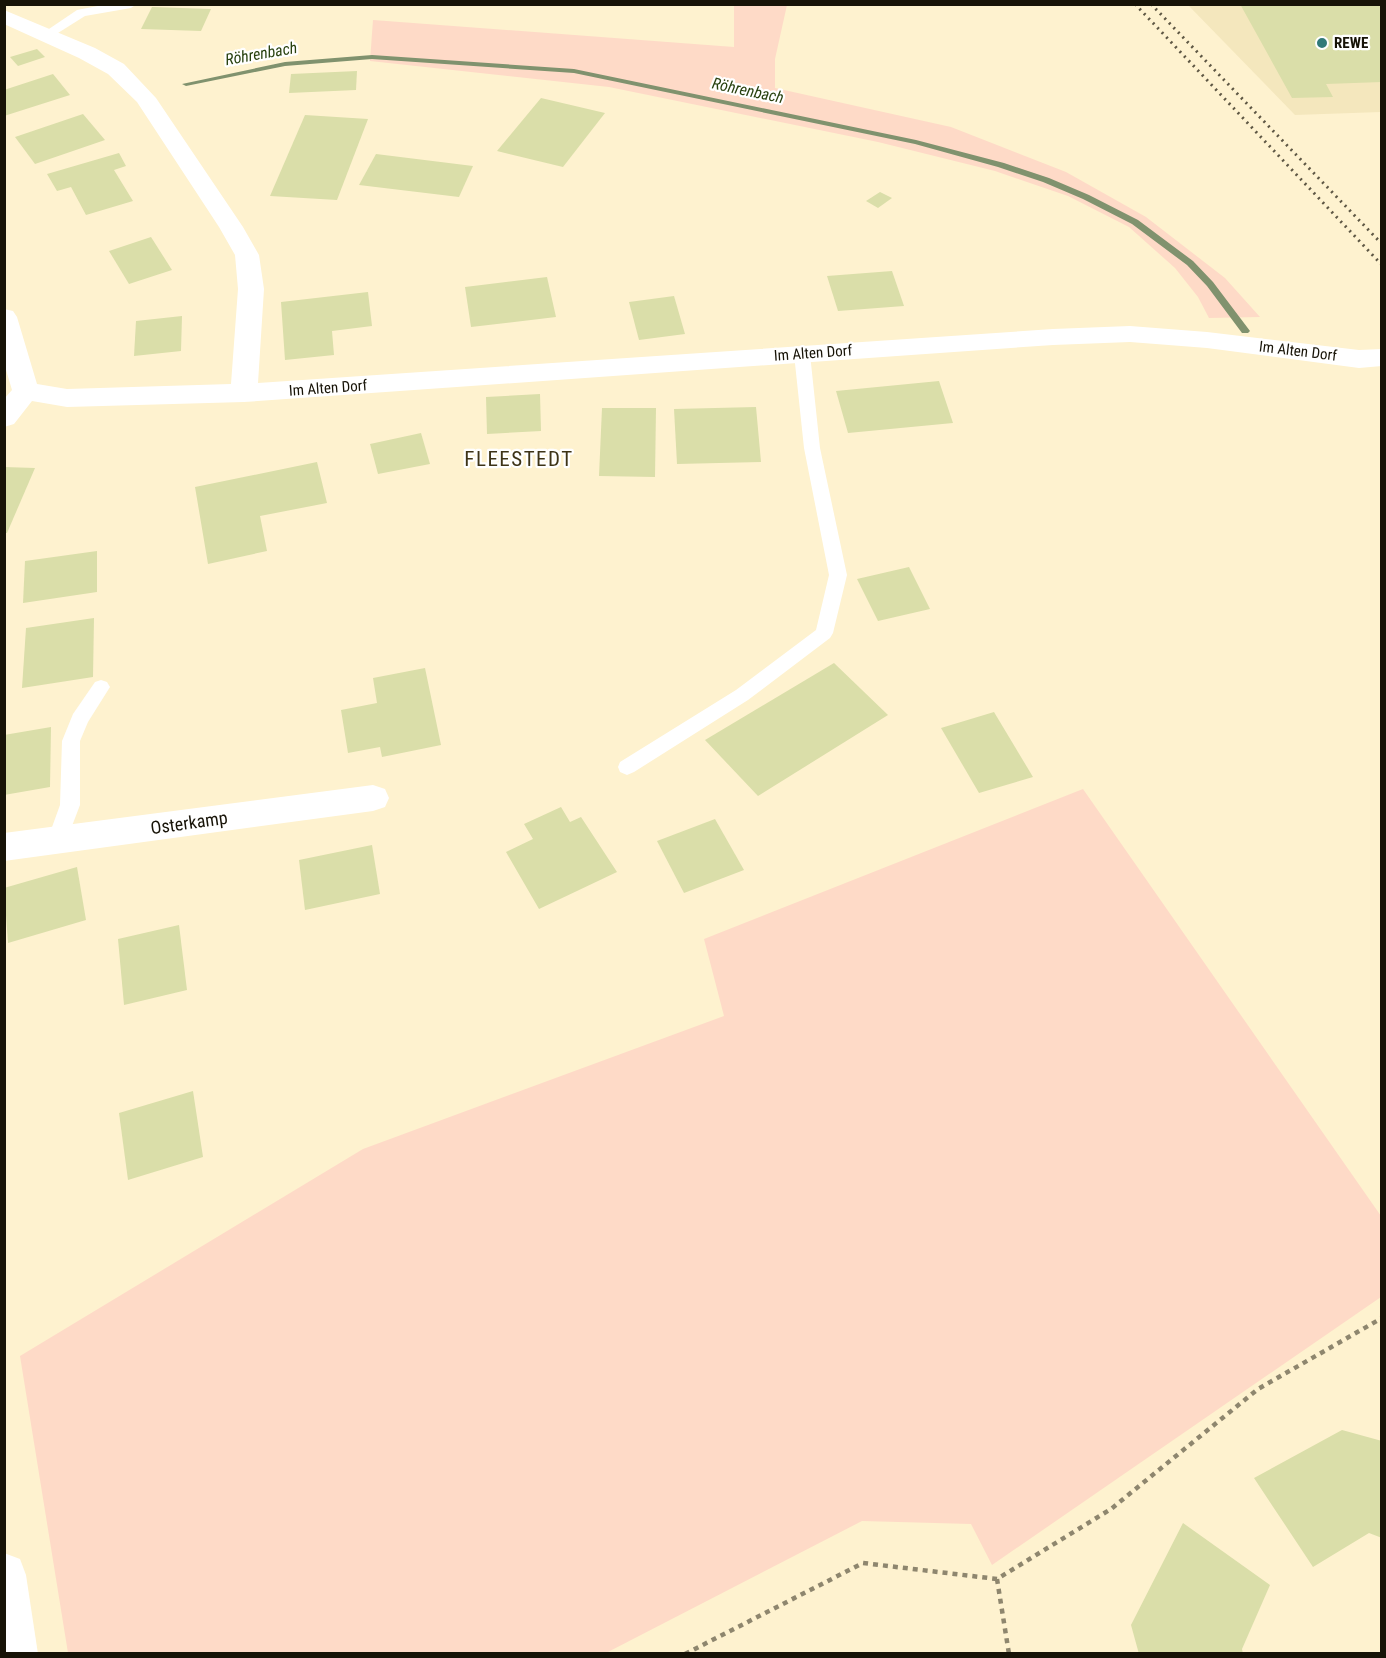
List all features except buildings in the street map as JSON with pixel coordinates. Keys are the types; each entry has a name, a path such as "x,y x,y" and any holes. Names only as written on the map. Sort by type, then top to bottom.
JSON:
{"street":[{"path":"4,16 116,69 145,98 231,227 247,255 251,289 244,393"},
{"path":"4,418 26,391 5,320"},
{"name":"Im Alten Dorf","path":"26,391 67,398 244,393 1053,337 1130,334 1207,340 1359,358 1382,357"},
{"name":"Osterkamp","path":"4,847 373,798"},
{"path":"4,1575 16,1653"}],"lane":[{"path":"46,34 81,13 131,4"},
{"path":"627,766 742,695 824,633 837,575 812,448 802,354"},
{"path":"57,841 70,805 71,741 80,719 101,687"}],"path":[{"path":"685,1653 862,1563 997,1579 1111,1509 1258,1389 1382,1318"},
{"path":"997,1579 1009,1653"}],"shaded area":[{"path":"734,5 787,5 775,59 775,88 951,127 1066,172 1146,217 1225,278 1260,317 1209,318 1198,297 1175,268 1129,227 1068,196 995,171 878,142 609,87 370,61 373,20 734,47"},
{"name":"REWE","path":"1188,5 1381,5 1381,112 1295,115"},
{"path":"1083,789 1381,1216 1381,1297 992,1565 971,1524 862,1521 606,1653 68,1653 20,1356 363,1149 724,1016 704,939"}],"waterway":[{"name":"Röhrenbach","path":"186,84 285,64 372,57 574,71 916,142 1046,180 1135,222 1190,263 1210,284 1245,331"}],"railway":[{"path":"1135,4 1382,265"},
{"path":"1151,4 1382,244"}],"place":[{"name":"REWE","path":"1322,43"}],"district":[{"name":"FLEESTEDT","path":"519,459"}]}
